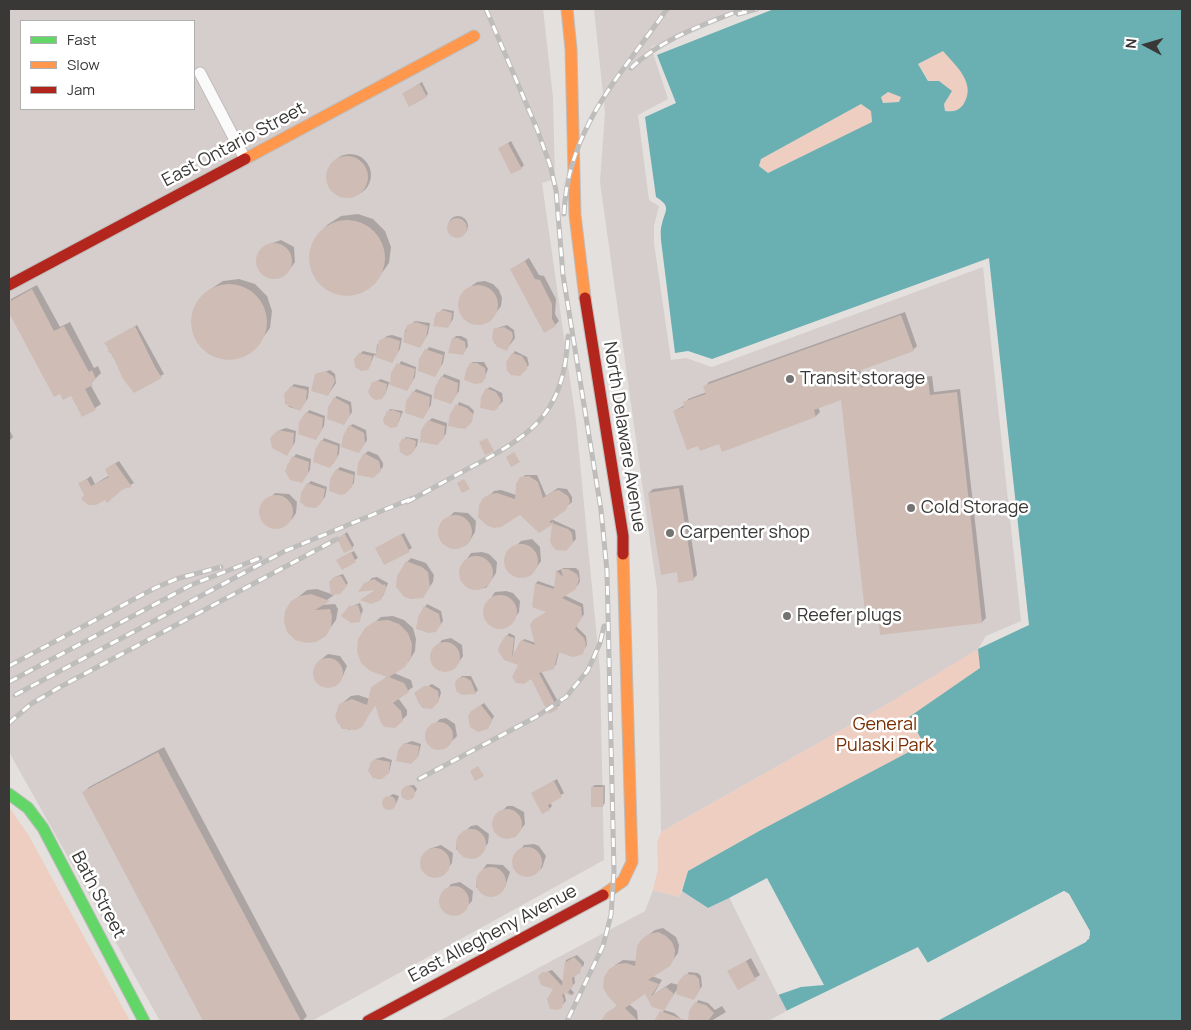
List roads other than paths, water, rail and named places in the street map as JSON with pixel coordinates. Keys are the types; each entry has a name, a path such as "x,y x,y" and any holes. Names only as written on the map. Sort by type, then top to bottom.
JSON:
{"street":[{"name":"North Delaware Avenue","path":"567,9 571,50 575,215 587,310 623,536 632,862 630,872"},
{"name":"East Ontario Street","path":"9,285 474,36"},
{"path":"200,73 245,159"},
{"name":"Bath Street","path":"9,794 28,808 43,828 144,1021"},
{"name":"East Allegheny Avenue","path":"368,1021 613,890 623,884 630,872"}],"water":[{"path":"774,9 1182,9 1182,1021 937,1021 1086,942 1090,935 1089,931 1069,894 1064,891 927,963 918,948 787,1011 729,898 708,908 682,891 688,871 761,830 924,744 909,717 980,668 978,649 1029,625 989,258 712,359 688,351 675,353 661,240 661,228 666,206 656,197 645,117 676,103 657,55","holes":["943,51 964,76 967,83 967,97 963,105 953,111 945,111 944,104 952,91 939,81 928,81 918,64","888,92 901,97 899,102 883,103 881,97","861,104 871,111 872,122 768,173 759,166 761,159"]}],"railway":[{"path":"486,9 537,129 550,165 556,190 563,275 601,510 607,571 614,871 611,915 603,946 567,1021"},
{"path":"564,214 568,183 575,155 586,129 599,104 667,9"},
{"path":"631,68 656,48 670,40 743,9"},
{"path":"738,14 757,9"},
{"path":"407,502 497,453 531,429 553,401 560,383 568,336"},
{"path":"15,695 285,551 413,498"},
{"path":"9,723 31,704 60,687 337,539"},
{"path":"9,682 191,585 260,558"},
{"path":"9,666 155,588 176,579 221,567"},
{"path":"419,779 536,717 566,697 588,670 600,643 604,626"}],"place":[{"name":"Transit storage","path":"790,379"},
{"name":"Cold Storage","path":"911,508"},
{"name":"Carpenter shop","path":"670,533"},
{"name":"Reefer plugs","path":"787,616"}],"park label":[{"name":"General Pulaski Park","path":"885,735"}]}
